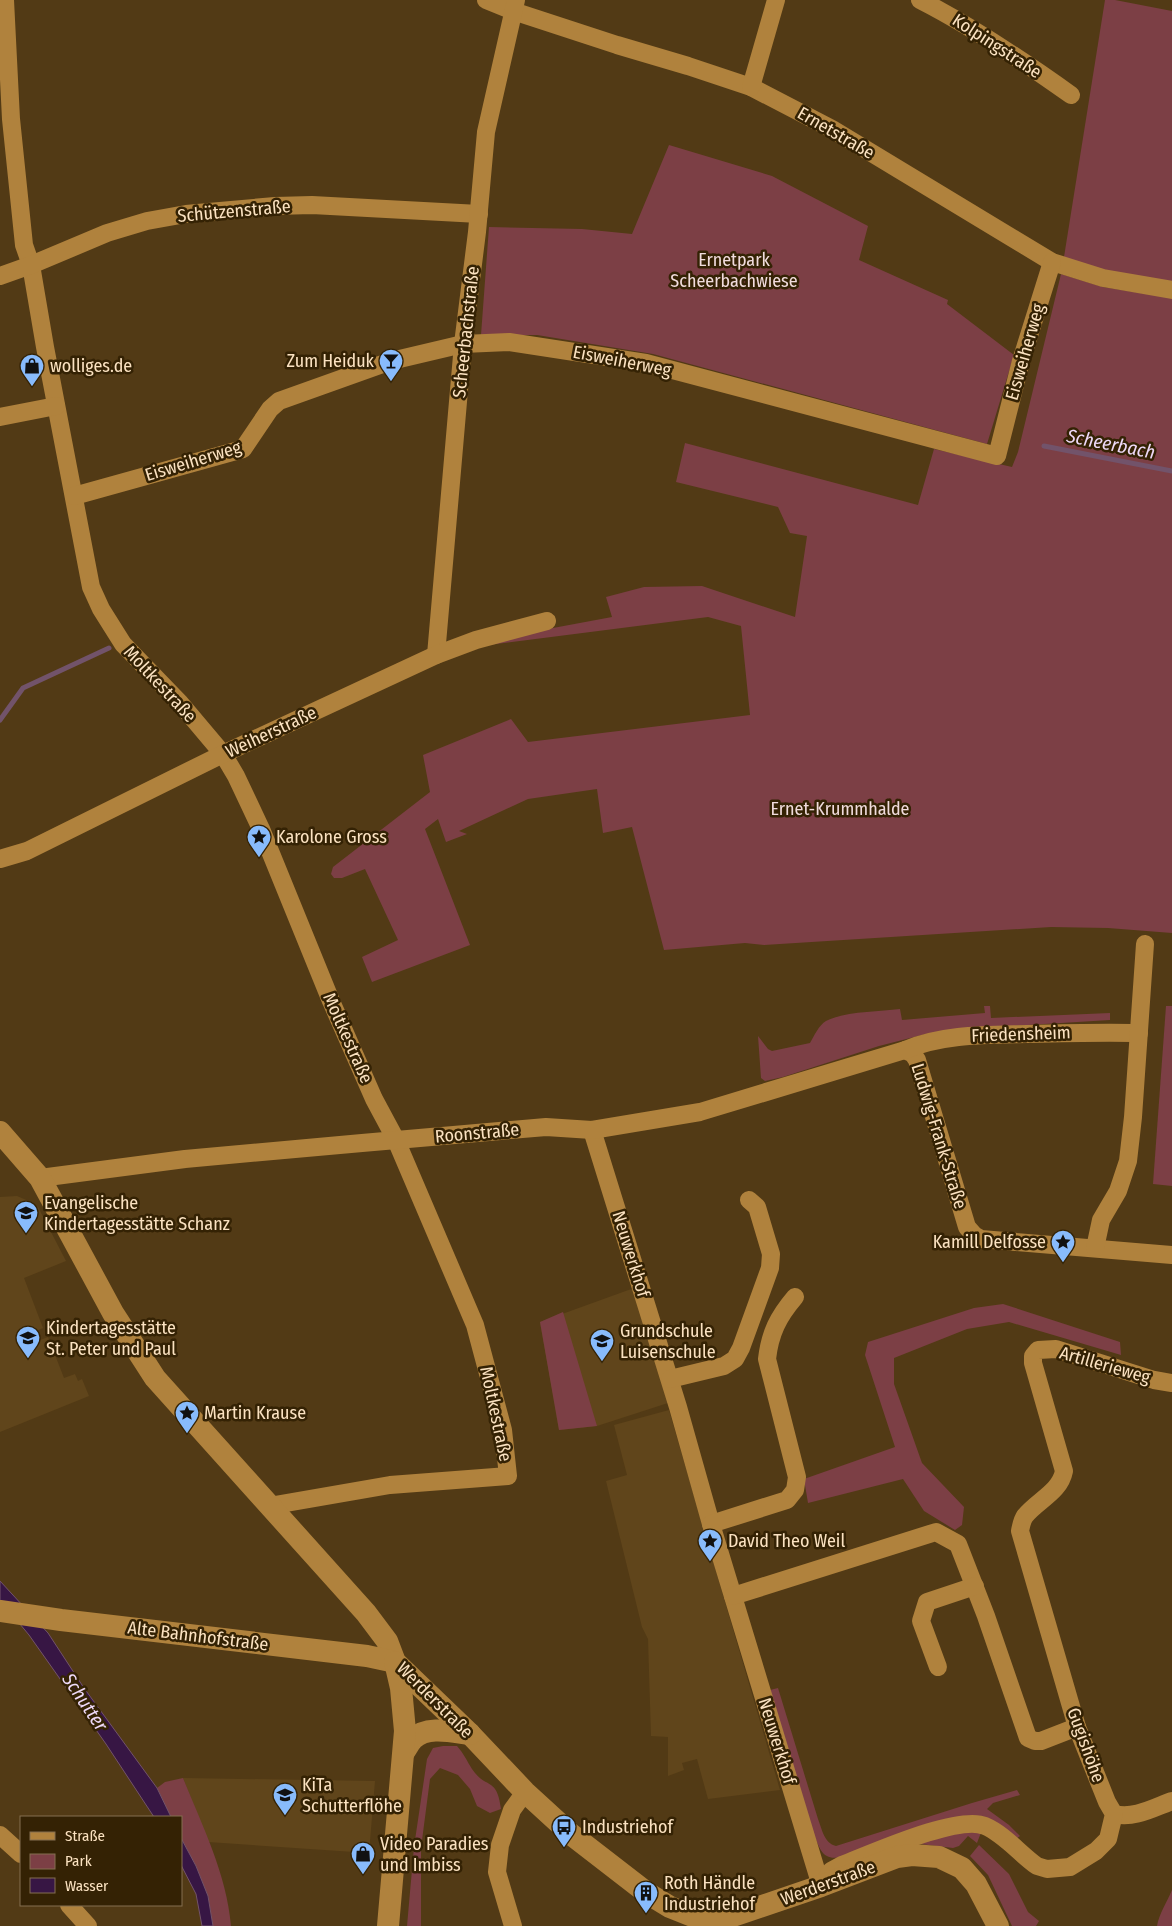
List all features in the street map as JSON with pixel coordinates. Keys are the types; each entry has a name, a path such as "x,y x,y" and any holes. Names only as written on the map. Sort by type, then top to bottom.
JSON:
{"street":[{"name":"Moltkestraße","path":"5,0 12,119 24,245 31,265 91,587 101,609 123,644 180,703 223,754 236,776 261,829 331,1001 374,1099 396,1140 475,1325 503,1430 508,1476 390,1486 269,1506"},
{"name":"Ernetstraße","path":"486,0 515,5 751,86 832,129 1052,262 1103,278 1172,290"},
{"path":"751,86 776,0"},
{"name":"Kolpingstraße","path":"920,0 954,17 1015,55 1072,95"},
{"name":"Scheerbachstraße","path":"436,655 464,344 479,214 486,132 515,5"},
{"name":"Schützenstraße","path":"0,276 107,233 147,221 186,214 274,206 312,205 479,214"},
{"name":"Eisweiherweg","path":"74,496 244,449 270,409 279,401 391,361 464,344 509,342 646,363 997,456 1020,361 1052,262"},
{"path":"0,417 56,406"},
{"name":"Weiherstraße","path":"0,859 27,851 223,754 436,655 476,640 547,621"},
{"path":"1094,1248 1101,1220 1118,1191 1128,1161 1145,944"},
{"name":"Friedensheim","path":"905,1050 922,1043 954,1037 1098,1032 1139,1033"},
{"name":"Roonstraße","path":"40,1178 185,1158 546,1127 592,1130 700,1112 905,1050"},
{"name":"Ludwig-Frank-Straße","path":"905,1050 913,1054 917,1060 967,1227 974,1235 981,1239 1172,1255"},
{"name":"Neuwerkhof","path":"592,1130 670,1379 711,1524 821,1886"},
{"name":"Werderstraße","path":"0,1132 40,1178 113,1313 155,1378 366,1613 387,1641 395,1662 470,1734 525,1792 572,1835 647,1893 670,1907 695,1918 724,1918 821,1886 897,1857 912,1855 939,1857 952,1862 966,1873 976,1884 998,1926"},
{"path":"670,1379 724,1366 735,1359 741,1348 770,1268 771,1254 756,1207 749,1200"},
{"path":"711,1524 787,1500 795,1490 797,1477 767,1359 769,1340 775,1324 796,1297"},
{"name":"Artillerieweg","path":"1038,1350 1056,1349 1154,1380 1172,1383"},
{"name":"Gugishöhe","path":"1038,1350 1034,1356 1033,1363 1064,1471 1063,1480 1024,1518 1020,1531 1078,1727 1107,1802 1114,1814"},
{"path":"733,1596 936,1532 958,1544 976,1586 1028,1738 1041,1741 1078,1727"},
{"path":"938,1667 921,1621 926,1602 976,1586"},
{"name":"Alte Bahnhofstraße","path":"2,1612 358,1655 395,1662"},
{"path":"388,1926 405,1731 401,1688 395,1662"},
{"path":"404,1752 412,1739 429,1731 470,1734"},
{"path":"513,1926 497,1872 500,1845 512,1810 525,1792"},
{"path":"821,1886 831,1871 842,1865 949,1826 969,1822 984,1825 1037,1866 1047,1869 1070,1867 1096,1851 1108,1839 1114,1814 1124,1816 1135,1815 1172,1801"},
{"path":"0,1835 20,1853"},
{"path":"70,1906 88,1926"}],"shaded area":[{"name":"Kindertagesstätte St. Peter und Paul","path":"17,1196 38,1207 66,1261 24,1278 43,1328 27,1335 30,1344 48,1337 64,1378 75,1374 78,1381 82,1379 89,1396 0,1432 0,1197"},
{"name":"Grundschule Luisenschule","path":"634,1288 668,1403 597,1426 559,1430 540,1322"},
{"path":"669,1410 780,1790 708,1799 697,1759 682,1763 684,1770 668,1776 668,1737 651,1736 648,1639 642,1627 606,1481 627,1475 614,1425"},
{"name":"KiTa Schutterflöhe","path":"183,1778 375,1781 369,1853 208,1842"}],"green space":[{"path":"1105,0 1115,0 1172,11 1172,284 1102,272 1064,257"},
{"name":"Ernetpark Scheerbachwiese","path":"669,145 772,176 868,226 859,260 948,300 947,304 1014,355 987,444 653,354 537,335 481,335 489,227 582,229 632,234"},
{"name":"Ernet-Krummhalde","path":"1061,274 1103,287 1172,298 1172,933 1108,928 1051,927 764,945 745,943 664,950 632,827 603,833 597,789 528,799 459,831 467,834 446,842 438,819 425,829 470,945 372,982 362,957 398,940 365,869 342,878 334,878 331,874 333,867 430,792 423,755 511,719 528,742 750,715 741,626 708,617 488,645 553,628 612,617 606,597 644,587 702,586 795,617 807,536 790,533 778,507 676,482 685,443 918,505 934,449 1012,467 1018,452"},
{"path":"984,1006 990,1006 991,1018 1110,1013 1110,1020 965,1029 926,1034 879,1046 783,1077 765,1081 761,1078 758,1036 768,1049 772,1051 810,1043 823,1023 843,1015 900,1009 902,1020 985,1013"},
{"path":"1166,1006 1172,1006 1172,1186 1153,1184"},
{"path":"1003,1304 1120,1342 1121,1355 1009,1322 967,1329 894,1358 894,1384 922,1463 964,1507 962,1525 955,1530 924,1511 903,1479 808,1503 804,1479 895,1447 865,1355 868,1342 974,1308"},
{"path":"563,1312 597,1426 559,1430 540,1322"},
{"path":"778,1688 818,1819 824,1835 832,1844 836,1846 1017,1790 1020,1795 993,1803 987,1809 1009,1825 1020,1836 1016,1839 968,1816 946,1819 838,1858 832,1858 824,1854 814,1835 770,1690"},
{"path":"457,1746 477,1775 494,1787 501,1809 490,1813 477,1806 470,1789 458,1775 440,1768 430,1779 421,1848 421,1926 407,1926 414,1847 427,1759 433,1748"},
{"path":"183,1778 219,1869 229,1907 231,1926 213,1926 208,1896 196,1866 182,1840 182,1816 171,1816 157,1788 165,1782"},
{"path":"982,1830 977,1843 968,1836 959,1846 953,1848 920,1844 930,1836"},
{"path":"979,1845 1009,1874 1028,1912 1039,1921 1036,1926 1012,1926 988,1875 970,1856"},
{"path":"1172,1890 1172,1926 1157,1926 1161,1912"}],"water":[{"name":"Schutter","path":"0,1581 48,1633 84,1688 157,1788 171,1816 153,1816 106,1744 29,1635 0,1600"},
{"path":"182,1840 196,1866 208,1896 213,1926 202,1926 196,1894 182,1867"}],"waterway":[{"name":"Scheerbach","path":"1044,446 1172,471"},
{"name":"Scheerbach","path":"0,720 23,688 109,648"}],"place":[{"name":"Zum Heiduk","path":"391,382"},
{"name":"wolliges.de","path":"32,387"},
{"name":"Karolone Gross","path":"259,858"},
{"name":"Evangelische Kindertagesstätte Schanz","path":"26,1234"},
{"name":"Kamill Delfosse","path":"1063,1263"},
{"name":"Kindertagesstätte St. Peter und Paul","path":"28,1359"},
{"name":"Grundschule Luisenschule","path":"602,1362"},
{"name":"Martin Krause","path":"187,1434"},
{"name":"David Theo Weil","path":"710,1562"},
{"name":"KiTa Schutterflöhe","path":"285,1816"},
{"name":"Industriehof","path":"564,1848"},
{"name":"Video Paradies und Imbiss","path":"363,1875"},
{"name":"Roth Händle Industriehof","path":"646,1914"}]}
